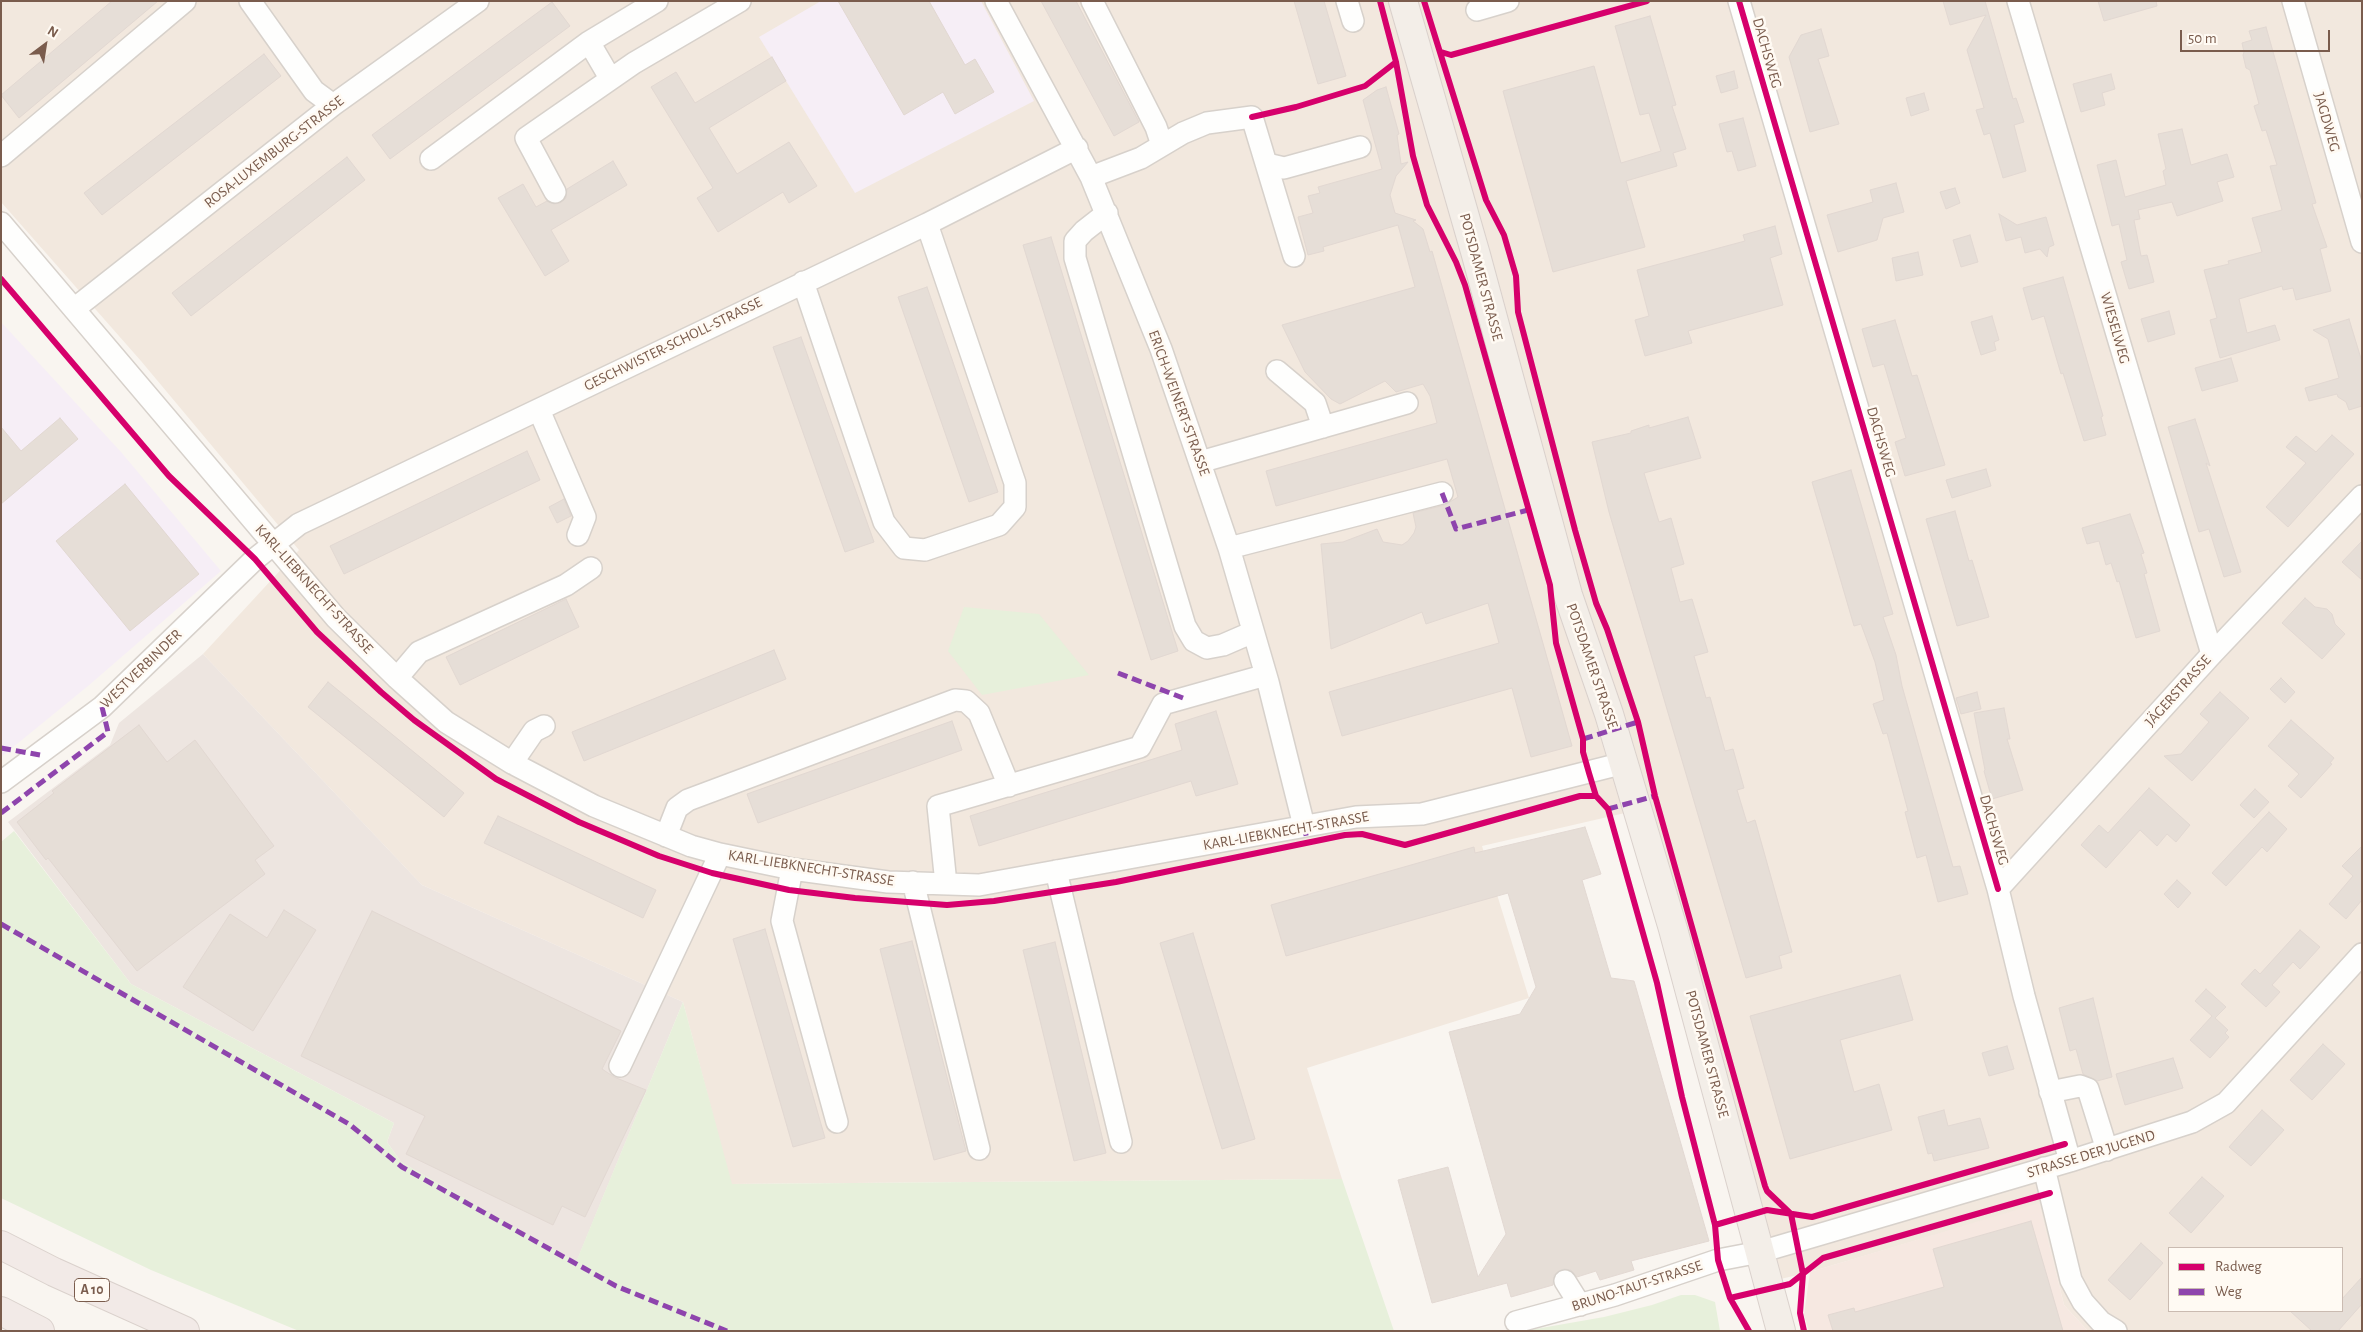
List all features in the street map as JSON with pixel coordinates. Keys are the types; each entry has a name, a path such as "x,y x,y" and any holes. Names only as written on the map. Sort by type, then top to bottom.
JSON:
{"highway":[{"name":"A 10","path":"1,1245 54,1272 186,1331"},
{"path":"1,1311 40,1331"}],"main road":[{"name":"POTSDAMER STRASSE","path":"1403,1 1476,255 1568,595 1608,710 1673,929 1781,1331"}],"street":[{"path":"1,156 185,1"},
{"path":"250,1 314,91 332,105"},
{"name":"ROSA-LUXEMBURG-STRASSE","path":"74,309 332,105 478,1"},
{"path":"432,159 589,42 657,1"},
{"path":"555,192 526,138 610,78 740,1"},
{"name":"ERICH-WEINERT-STRASSE","path":"996,1 1091,177 1161,349 1229,548 1266,675 1304,826"},
{"path":"1092,1 1156,127 1162,145"},
{"path":"1477,10 1508,1"},
{"name":"DACHSWEG","path":"1739,1 1998,889 2050,1092 2070,1161"},
{"name":"WIESELWEG","path":"2018,1 2212,654"},
{"name":"JAGDWEG","path":"2293,1 2362,242"},
{"path":"589,42 610,78"},
{"path":"1091,177 1141,158 1183,133 1207,123 1252,117 1294,256"},
{"path":"1266,164 1284,168 1360,147"},
{"name":"GESCHWISTER-SCHOLL-STRASSE","path":"273,545 299,524 926,224 1077,148"},
{"path":"1107,213 1084,231 1075,241 1075,258 1185,626 1194,641 1207,648 1223,645 1253,632"},
{"name":"KARL-LIEBKNECHT-STRASSE","path":"1,223 336,618 396,678 446,722 512,763 594,806 666,836 720,854 792,869 888,882 979,885 1356,817 1422,814 1624,763"},
{"path":"803,282 884,522 904,548 924,550 999,525 1015,507 1015,483 926,224"},
{"path":"1277,372 1315,403 1322,427"},
{"path":"1200,462 1407,403"},
{"path":"539,410 585,517 578,535"},
{"path":"1229,548 1442,493"},
{"name":"JÄGERSTRASSE","path":"1998,889 2212,654 2362,496"},
{"name":"WESTVERBINDER","path":"1,782 102,707 255,559 273,545"},
{"path":"396,678 419,652 566,585 591,568"},
{"path":"946,884 938,806 1140,747 1163,704 1266,675"},
{"path":"666,836 677,808 688,800 955,700 966,701 979,713 1008,786"},
{"path":"512,763 534,731 544,726"},
{"path":"620,1066 720,854"},
{"path":"792,869 782,921 837,1122"},
{"path":"1056,871 1121,1142"},
{"path":"913,882 979,1149"},
{"name":"STRASSE DER JUGEND","path":"1760,1252 2107,1150 2192,1122 2226,1103 2362,954"},
{"path":"2050,1092 2080,1086 2088,1089 2107,1150"},
{"path":"2044,1168 2071,1280 2083,1302 2101,1322 2116,1331"},
{"name":"BRUNO-TAUT-STRASSE","path":"1516,1322 1580,1305 1718,1260 1760,1252"},
{"path":"1564,1281 1580,1305"}],"shaded area":[{"path":"1,1 2362,1 2362,1331 2088,1331 2064,1305 2039,1204 1810,1272 1768,1282 1638,810 1482,846 1529,998 1307,1068 1342,1179 731,1184 683,1002 422,885 203,654 299,550 141,361 1,202"},
{"path":"821,1 981,1 1034,101 855,193 759,37"},
{"path":"1,322 121,452 221,571 88,686 1,757"},
{"path":"203,654 422,885 683,1002 576,1263 401,1162 387,1142 394,1123 131,984 8,822 110,745 119,723"},
{"path":"2039,1203 2064,1305 2088,1331 1809,1331 1804,1315 1810,1272"}],"green space":[{"path":"964,607 1039,614 1089,675 982,695 948,651"},
{"path":"14,831 131,984 394,1123 387,1142 401,1162 576,1262 683,1002 732,1184 1342,1179 1394,1331 299,1331 151,1270 1,1198 1,842"},
{"path":"1681,1295 1695,1295 1715,1302 1720,1331 1524,1331 1604,1317 1652,1305"}],"building":[{"path":"112,1 158,1 19,118 1,95"},
{"path":"838,1 929,1 965,65 975,59 994,92 955,114 943,92 904,115"},
{"path":"1041,1 1076,1 1139,122 1114,136"},
{"path":"1294,1 1324,1 1346,76 1318,84"},
{"path":"1943,1 1985,1 2013,99 2016,98 2024,122 2014,125 2026,171 2003,178 1990,133 1984,135 1976,110 1984,108 1967,50 1986,15 1950,25"},
{"path":"2098,1 2156,1 2157,6 2104,21"},
{"path":"552,2 570,26 390,159 372,135"},
{"path":"1650,16 1676,105 1672,106 1686,149 1673,153 1677,166 1626,181 1645,247 1553,272 1503,91 1594,66 1621,163 1661,151 1649,113 1640,115 1615,26"},
{"path":"2266,27 2316,203 2312,204 2327,247 2320,249 2331,291 2296,300 2293,288 2283,290 2282,286 2239,299 2247,333 2275,325 2280,340 2220,358 2210,320 2217,318 2204,270 2229,264 2228,261 2262,252 2252,218 2282,210 2270,166 2277,165 2266,130 2262,131 2254,106 2259,104 2250,70 2246,68 2243,55 2242,43 2252,40 2249,31"},
{"path":"1821,29 1829,56 1818,59 1839,124 1810,132 1789,57 1801,35"},
{"path":"264,54 281,76 102,215 84,193"},
{"path":"772,57 786,81 709,128 737,174 789,142 817,186 789,203 783,192 718,232 697,198 713,188 651,87 676,72 695,103"},
{"path":"1734,71 1738,88 1721,93 1716,76"},
{"path":"2111,74 2115,89 2102,93 2105,105 2081,112 2073,84"},
{"path":"1386,87 1399,134 1397,135 1401,164 1408,162 1396,176 1390,195 1395,213 1416,220 1413,221 1423,229 1430,252 1432,251 1572,746 1531,757 1512,688 1342,736 1329,692 1499,643 1488,603 1426,624 1422,612 1331,649 1321,544 1343,542 1377,529 1383,542 1402,545 1408,541 1416,527 1413,513 1445,505 1458,497 1447,459 1276,506 1266,471 1437,423 1430,396 1423,384 1396,392 1385,381 1340,404 1331,399 1305,372 1282,325 1415,287 1398,225 1323,247 1324,251 1308,255 1298,217 1313,213 1308,196 1320,193 1318,187 1382,169 1363,100 1377,90"},
{"path":"1924,93 1929,110 1911,116 1906,98"},
{"path":"1743,118 1756,166 1738,171 1732,151 1727,152 1719,124"},
{"path":"2182,129 2191,165 2227,154 2234,177 2217,182 2223,201 2177,216 2172,202 2138,210 2140,219 2134,220 2141,256 2147,255 2154,282 2129,289 2121,262 2127,260 2119,224 2112,226 2097,165 2116,160 2125,197 2166,185 2163,171 2166,169 2158,134"},
{"path":"347,157 365,180 191,316 172,293"},
{"path":"613,161 627,185 551,230 569,261 545,276 498,198 523,184 536,207 547,201 554,204 560,203 566,198 567,189"},
{"path":"1896,183 1904,212 1883,218 1877,240 1838,252 1827,215 1873,202 1870,190"},
{"path":"1955,188 1960,203 1946,209 1940,192"},
{"path":"1999,214 2017,225 2046,217 2054,245 2049,247 2047,257 2040,249 2025,253 2021,237 2006,241"},
{"path":"1775,226 1782,254 1770,258 1783,305 1688,331 1692,343 1645,356 1635,320 1649,316 1637,270 1745,241 1743,235"},
{"path":"1970,235 1978,262 1961,267 1953,240"},
{"path":"1051,237 1178,651 1151,660 1023,245"},
{"path":"1918,252 1923,275 1896,281 1892,258"},
{"path":"2063,277 2103,416 2101,417 2106,435 2084,441 2044,316 2032,320 2023,288"},
{"path":"927,287 998,492 969,502 898,297"},
{"path":"2169,311 2175,334 2148,342 2141,319"},
{"path":"1992,316 1999,340 1994,342 1996,350 1981,355 1971,322"},
{"path":"2349,319 2362,362 2362,406 2349,410 2346,402 2338,397 2337,394 2309,401 2305,388 2339,378 2328,339 2313,330"},
{"path":"1895,320 1912,376 1917,375 1945,465 1905,476 1895,442 1906,438 1884,364 1873,367 1862,329"},
{"path":"801,337 874,542 845,552 773,347"},
{"path":"2231,358 2238,381 2202,391 2195,368"},
{"path":"1688,417 1701,458 1644,473 1659,522 1671,518 1684,564 1671,568 1680,602 1692,599 1708,652 1694,656 1706,698 1710,697 1725,751 1733,749 1744,788 1737,790 1747,823 1755,820 1792,952 1779,956 1782,968 1746,978 1609,512 1592,442 1631,433 1631,431 1649,425 1649,428"},
{"path":"60,418 78,439 1,504 1,427 21,451"},
{"path":"2195,419 2210,466 2206,463 2241,572 2224,577 2209,529 2199,532 2168,427"},
{"path":"2332,435 2354,454 2288,527 2266,507 2306,463 2286,447 2296,436 2316,452"},
{"path":"527,451 540,480 344,574 330,546"},
{"path":"1986,469 1991,486 1952,498 1946,480"},
{"path":"1851,470 1893,614 1883,617 1896,655 1902,686 1953,867 1960,866 1968,894 1938,902 1926,855 1917,858 1905,812 1908,811 1887,733 1883,734 1873,704 1884,700 1875,662 1861,624 1854,626 1812,482"},
{"path":"125,484 199,574 130,631 56,541"},
{"path":"564,499 571,516 557,523 549,507"},
{"path":"1955,511 1969,561 1972,560 1989,617 1957,626 1926,519"},
{"path":"2130,514 2144,553 2141,554 2147,573 2144,574 2160,631 2136,638 2119,581 2117,582 2111,563 2106,565 2099,541 2087,544 2082,528"},
{"path":"2362,541 2362,580 2342,562"},
{"path":"2305,598 2315,607 2327,609 2332,614 2335,624 2345,634 2322,659 2282,623"},
{"path":"566,599 579,627 460,685 446,657"},
{"path":"774,650 786,679 584,761 572,732"},
{"path":"2281,678 2295,692 2285,703 2270,689"},
{"path":"328,682 464,793 444,817 308,707"},
{"path":"1977,692 1981,709 1961,714 1956,698"},
{"path":"2220,692 2249,718 2192,781 2164,756 2181,754 2209,722 2200,714"},
{"path":"2004,708 2010,739 2007,739 2023,790 1992,799 1984,771 1974,713"},
{"path":"1216,711 1238,784 1196,796 1191,781 979,846 970,816 1182,750 1175,724"},
{"path":"2291,720 2334,758 2330,763 2332,764 2301,798 2288,786 2299,774 2268,746"},
{"path":"952,721 962,750 758,823 747,794"},
{"path":"139,725 167,762 195,740 274,846 255,860 265,874 137,971 48,858 46,860 17,822 54,793 52,791"},
{"path":"2149,788 2190,825 2176,842 2167,834 2157,846 2140,830 2106,868 2081,845 2099,825 2108,833"},
{"path":"2255,789 2269,802 2254,818 2240,805"},
{"path":"2269,812 2287,829 2267,852 2262,847 2226,886 2212,873"},
{"path":"498,816 656,890 643,918 484,843"},
{"path":"1585,827 1601,874 1582,880 1611,978 1634,981 1709,1241 1631,1261 1634,1270 1600,1280 1596,1271 1577,1277 1571,1270 1564,1269 1554,1275 1553,1285 1511,1297 1507,1283 1432,1303 1398,1180 1448,1167 1478,1277 1506,1234 1449,1032 1520,1014 1536,987 1508,893 1286,956 1271,905 1474,847 1475,853"},
{"path":"2362,846 2362,900 2346,919 2329,904 2353,876 2342,866"},
{"path":"2177,880 2191,893 2178,908 2164,894"},
{"path":"284,910 316,930 253,1031 183,987 230,914 267,938"},
{"path":"372,911 621,1031 602,1069 614,1077 646,1090 585,1217 562,1206 553,1225 406,1154 425,1116 301,1056"},
{"path":"765,929 825,1138 793,1147 733,939"},
{"path":"2300,930 2320,947 2300,969 2293,962 2272,985 2280,992 2266,1007 2241,984 2255,969 2260,974"},
{"path":"1193,933 1255,1139 1222,1149 1160,943"},
{"path":"912,941 966,1151 934,1160 880,949"},
{"path":"1055,942 1106,1153 1074,1161 1023,950"},
{"path":"1900,975 1913,1020 1840,1040 1854,1092 1879,1084 1892,1130 1790,1159 1750,1016"},
{"path":"2206,989 2226,1007 2215,1018 2228,1030 2225,1033 2229,1037 2210,1058 2190,1040 2212,1016 2195,1001"},
{"path":"2093,998 2112,1077 2097,1081 2083,1074 2076,1049 2070,1051 2059,1008"},
{"path":"2323,1044 2345,1064 2312,1100 2290,1080"},
{"path":"2007,1046 2014,1069 1989,1076 1982,1053"},
{"path":"2173,1058 2183,1088 2125,1105 2116,1074"},
{"path":"1944,1110 1948,1126 1980,1118 1989,1148 1934,1161 1932,1153 1928,1154 1918,1117"},
{"path":"2262,1110 2284,1130 2251,1166 2229,1147"},
{"path":"2202,1177 2224,1196 2191,1233 2169,1213"},
{"path":"2031,1221 2063,1331 1833,1331 1828,1315 1854,1308 1855,1312 1944,1287 1933,1249"},
{"path":"2141,1243 2163,1263 2130,1300 2108,1280"},
{"path":"2362,1277 2362,1304 2338,1331 2312,1331 2291,1312 2343,1312 2343,1298"}],"marked path":[{"path":"1442,493 1456,529 1528,510"},
{"path":"1118,673 1183,698"},
{"path":"1,813 108,732 102,707"},
{"path":"1583,739 1638,722"},
{"path":"1,748 40,755"},
{"path":"1608,809 1655,796"},
{"path":"1304,826 1308,844"},
{"path":"1,924 349,1124 402,1167 616,1286 727,1331"}],"cycle path":[{"path":"1380,1 1396,62 1413,156 1427,205 1456,262 1465,285 1550,585 1556,643 1583,739 1583,752 1596,796 1608,809 1657,983 1682,1097 1715,1225 1718,1260 1730,1298 1749,1331"},
{"path":"1424,1 1486,200 1504,235 1516,276 1518,312 1575,530 1596,603 1607,629 1638,722 1655,796 1765,1186 1767,1191 1791,1214 1803,1274 1800,1313 1804,1331"},
{"path":"1441,52 1451,55 1647,1"},
{"path":"1739,1 1998,889"},
{"path":"1252,117 1296,107 1365,86 1396,62"},
{"path":"1,279 169,476 255,559 317,632 381,692 414,720 496,779 579,822 659,856 712,873 789,890 855,898 947,905 994,901 1116,882 1345,835 1362,834 1405,845 1580,796 1596,796"},
{"path":"1715,1225 1767,1210 1812,1217 2065,1144"},
{"path":"1730,1298 1790,1284 1823,1258 2050,1193"}]}
